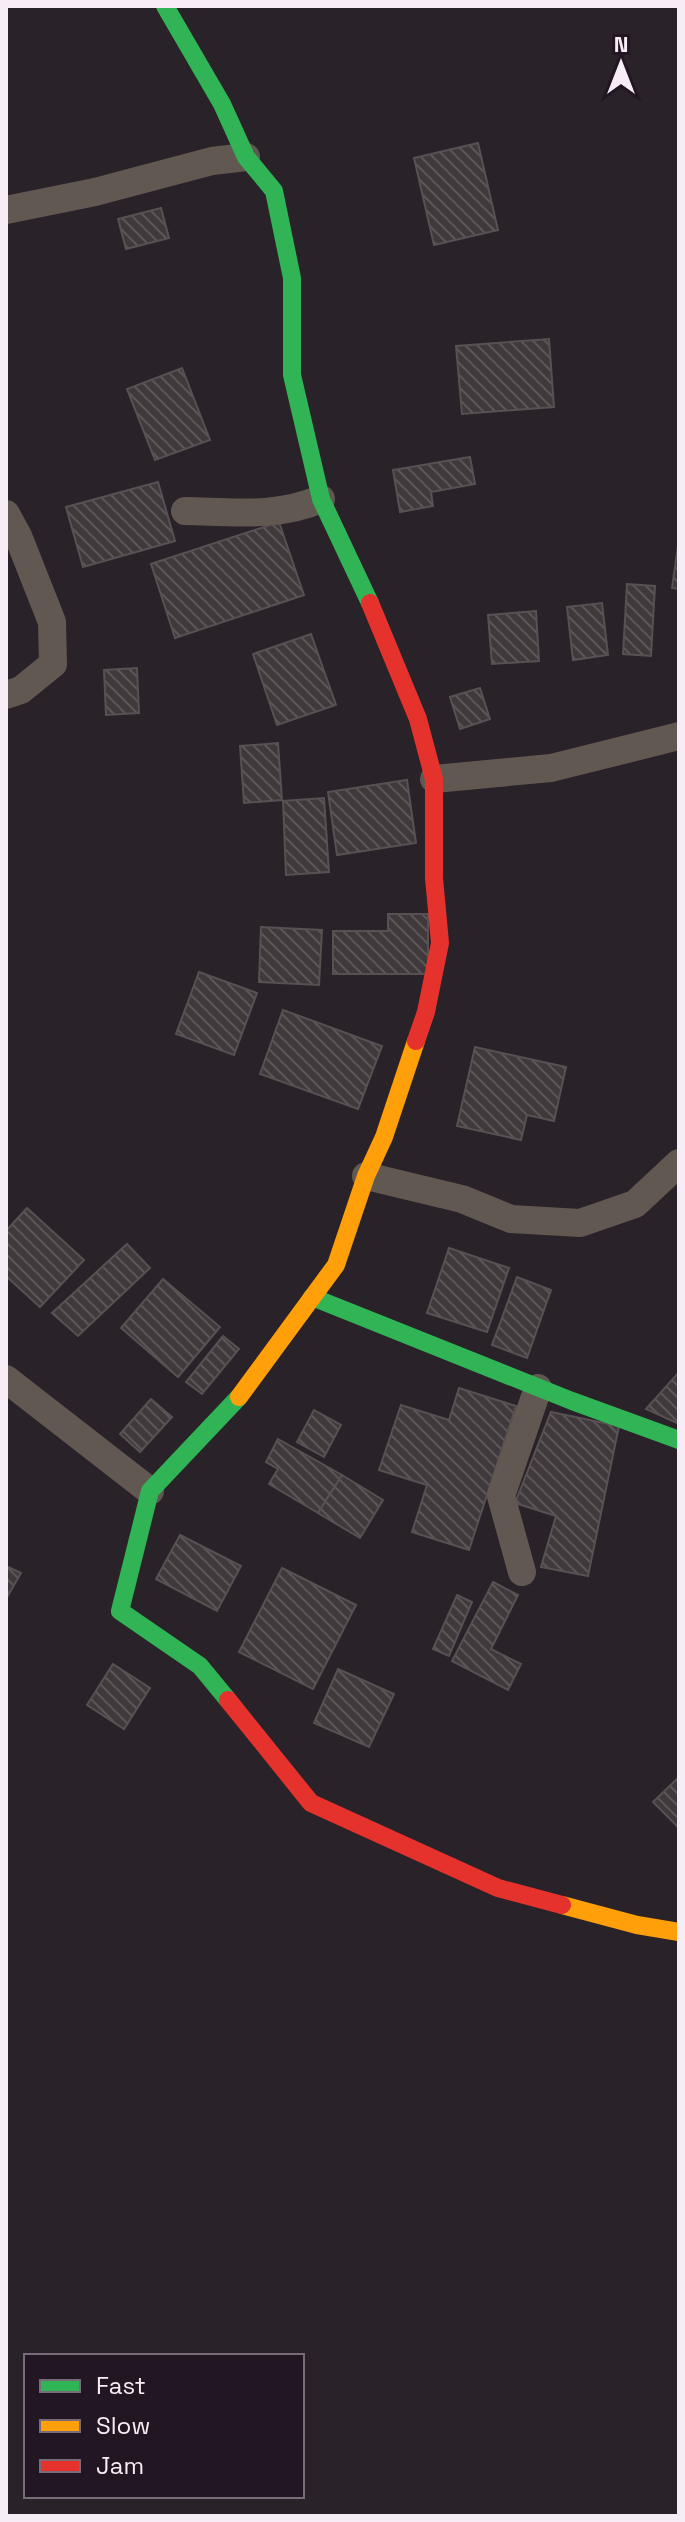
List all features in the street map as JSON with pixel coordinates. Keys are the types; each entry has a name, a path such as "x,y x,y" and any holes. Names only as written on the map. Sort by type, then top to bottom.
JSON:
{"street":[{"path":"165,6 222,104 246,157 274,191 292,278 292,375 321,499 382,629 418,719 434,779 434,878 440,943 426,1012 336,1265 230,1409 150,1491 120,1611 200,1666 311,1803 498,1888 637,1925 679,1932"},
{"path":"6,210 95,192 212,161 246,157"},
{"path":"185,511 273,513 298,509 321,499"},
{"path":"6,514 18,536 52,622 53,664 21,690 6,695"},
{"path":"434,779 551,768 679,736"},
{"path":"366,1176 462,1199 511,1219 580,1223 635,1204 679,1163"},
{"path":"312,1297 538,1388 679,1440"},
{"path":"6,1379 150,1491"},
{"path":"522,1572 501,1496 538,1388"}],"building":[{"path":"478,143 498,230 434,245 414,158"},
{"path":"161,208 169,238 126,249 118,219"},
{"path":"549,339 554,407 462,414 456,346"},
{"path":"182,368 210,440 155,460 127,389"},
{"path":"470,457 475,484 431,492 433,506 400,512 393,470"},
{"path":"158,482 175,541 83,567 66,507"},
{"path":"279,522 304,595 175,638 151,564"},
{"path":"679,539 679,589 672,588"},
{"path":"627,584 655,586 651,656 623,654"},
{"path":"602,603 608,655 573,660 567,607"},
{"path":"536,611 539,661 492,664 488,615"},
{"path":"311,634 336,705 277,725 253,654"},
{"path":"137,668 139,713 106,715 104,670"},
{"path":"480,688 490,719 460,729 450,697"},
{"path":"278,743 282,800 244,803 240,746"},
{"path":"407,780 416,843 337,855 328,792"},
{"path":"324,798 329,872 286,875 283,801"},
{"path":"388,914 428,914 428,974 333,974 333,931 388,931"},
{"path":"261,927 322,930 319,985 259,982"},
{"path":"199,972 257,993 234,1055 176,1034"},
{"path":"283,1010 382,1046 358,1109 260,1074"},
{"path":"475,1047 566,1067 554,1121 527,1115 521,1140 457,1126"},
{"path":"27,1208 84,1260 40,1307 6,1276 6,1231"},
{"path":"127,1244 150,1268 78,1336 52,1313"},
{"path":"449,1248 509,1268 487,1332 427,1313"},
{"path":"517,1277 551,1290 527,1358 492,1345"},
{"path":"163,1279 220,1327 178,1377 121,1328"},
{"path":"223,1336 239,1349 202,1394 186,1382"},
{"path":"679,1372 679,1424 646,1409"},
{"path":"459,1388 516,1406 469,1550 412,1532 427,1485 379,1470 401,1405 449,1420"},
{"path":"151,1399 172,1417 140,1452 120,1434"},
{"path":"314,1410 341,1425 324,1457 297,1442"},
{"path":"551,1412 619,1426 588,1576 541,1567 556,1516 515,1503"},
{"path":"278,1439 342,1475 318,1513 269,1484 278,1469 266,1462"},
{"path":"342,1475 383,1500 360,1538 318,1513"},
{"path":"180,1535 241,1566 217,1611 156,1579"},
{"path":"6,1566 21,1573 6,1599"},
{"path":"282,1568 356,1605 313,1689 239,1652"},
{"path":"493,1582 518,1595 491,1649 521,1664 508,1690 452,1661"},
{"path":"457,1595 472,1602 449,1656 433,1649"},
{"path":"113,1664 150,1688 124,1729 87,1705"},
{"path":"338,1669 394,1694 369,1747 314,1723"},
{"path":"679,1777 679,1828 653,1802"}],"traffic: fast":[{"path":"165,6 222,104 246,157 274,191 292,278 292,375 321,499 370,603"},
{"path":"312,1297 572,1401 679,1440"},
{"path":"228,1700 200,1666 120,1611 150,1491 239,1397"}],"traffic: slow":[{"path":"239,1397 336,1265 416,1041"},
{"path":"562,1905 637,1925 679,1932"}],"traffic: jam":[{"path":"370,603 418,719 434,779 434,878 440,943 426,1012 416,1041"},
{"path":"228,1700 311,1803 498,1888 562,1905"}]}
